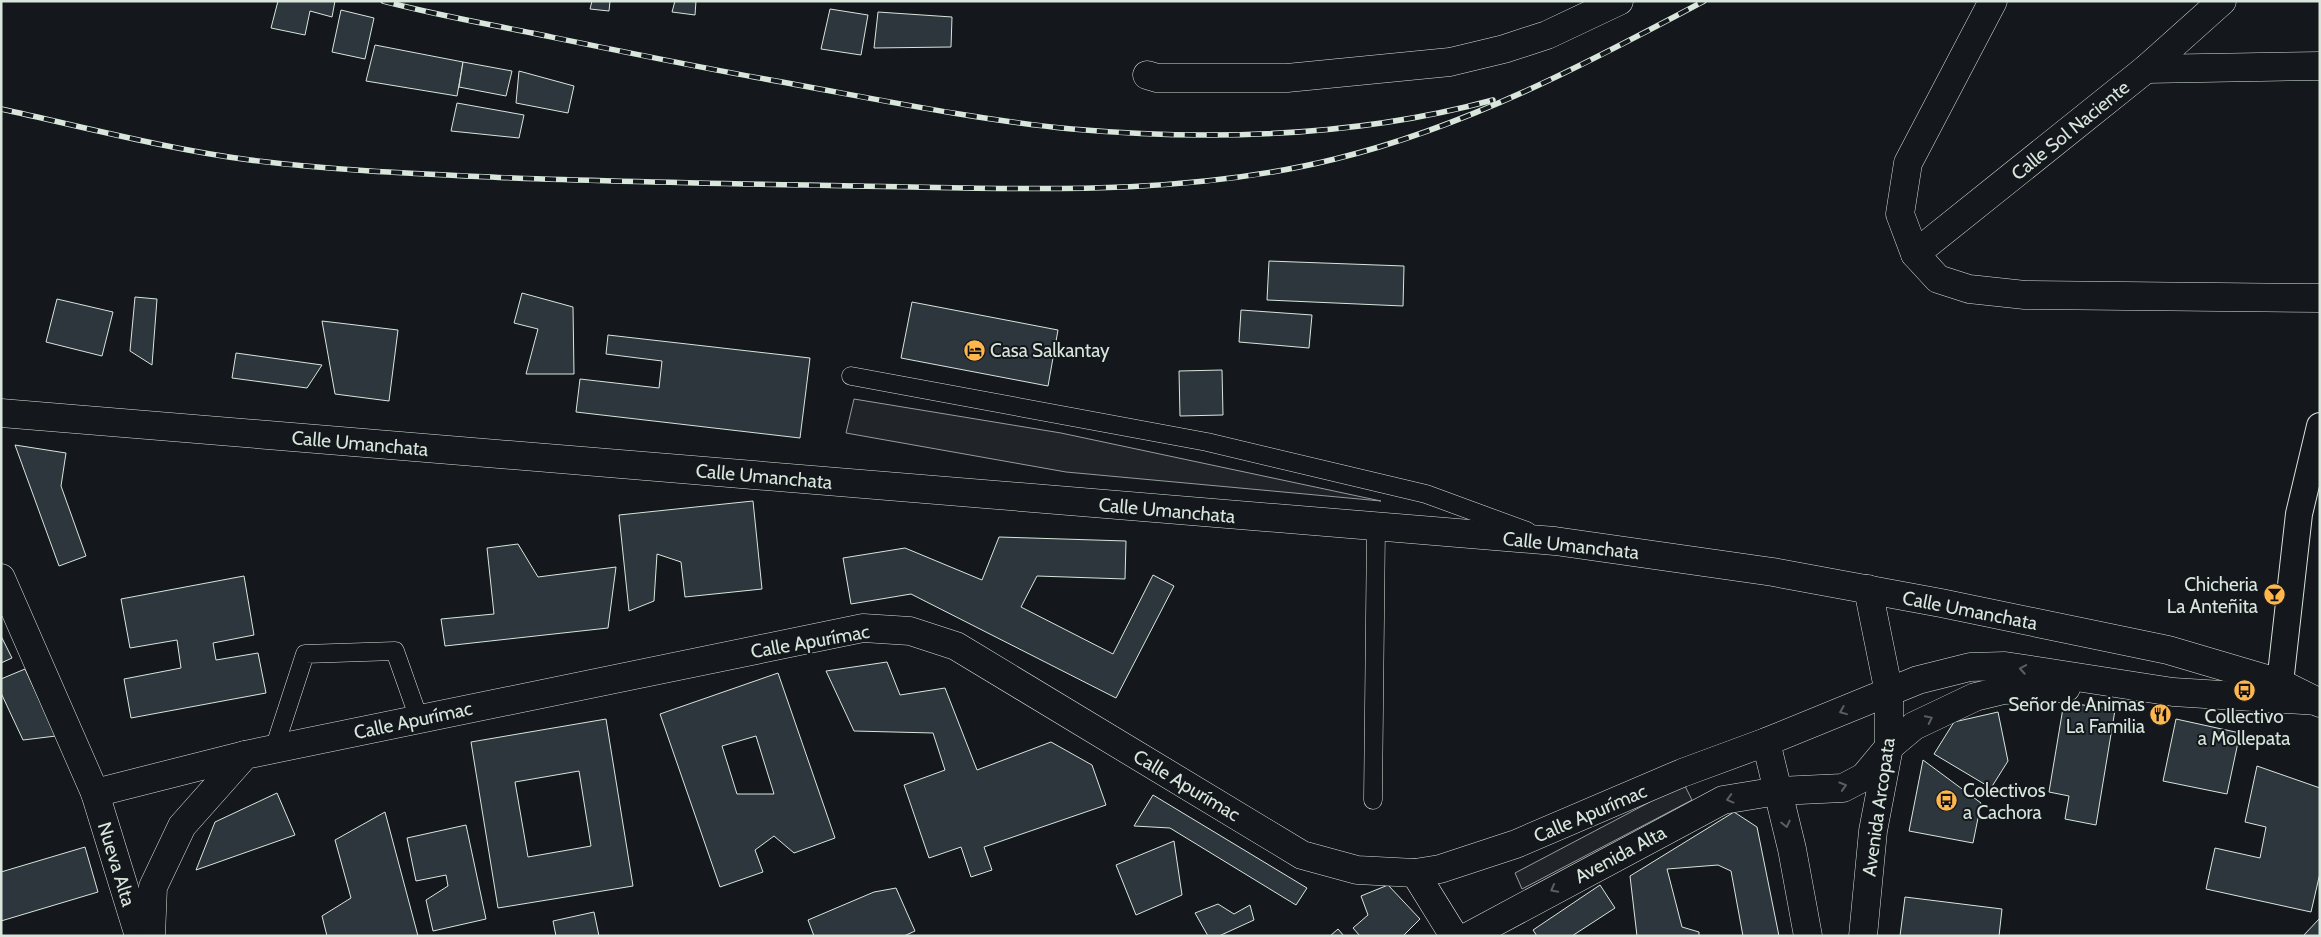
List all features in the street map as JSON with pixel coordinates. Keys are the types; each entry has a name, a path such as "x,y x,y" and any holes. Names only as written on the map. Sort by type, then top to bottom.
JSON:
{"street":[{"path":"1147,75 1157,78 1287,78 1450,62 1504,49 1547,35 1619,1"},
{"path":"1993,1 1908,163 1900,214 1915,254 1938,279 1969,289 2025,296 2320,298"},
{"name":"Calle Sol Naciente","path":"1915,254 2146,69 2222,1"},
{"path":"2146,69 2320,66"},
{"name":"Calle Umanchata","path":"1,413 1555,542 1696,561 1868,590 2168,650 2280,683 2319,702"},
{"path":"2280,683 2299,514 2320,426"},
{"name":"Avenida Arcopata","path":"1863,936 1872,831 1889,747 1889,693 1868,590"},
{"name":"Nueva Alta","path":"4,594 95,793 139,936"},
{"name":"Calle Apurímac","path":"95,793 245,755 863,628 910,631 956,646 1302,855 1357,870 1415,873 1440,869 1516,844 1682,773 1766,742 1918,680 1970,667 2005,666 2173,692 2319,702"},
{"name":"Calle Apurímac","path":"1889,747 1914,726 1975,697 2004,690 2123,685"},
{"path":"1766,742 1792,849 1808,936"},
{"name":"Avenida Alta","path":"1469,936 1723,800 1778,790 1843,788 1864,777 1889,747"},
{"path":"151,936 153,887 182,826 245,755"},
{"path":"1415,873 1454,936"}],"lane":[{"path":"851,376 1197,441 1426,494 1555,542"},
{"path":"1373,800 1376,527"},
{"path":"274,749 305,654 395,651 419,719"}],"shaded area":[{"path":"854,399 1061,433 1381,501 1066,472 846,433"},
{"path":"1684,784 1692,800 1522,889 1515,873"}],"building":[{"path":"278,1 335,1 332,17 310,11 305,35 271,28"},
{"path":"592,1 610,1 609,11 590,9"},
{"path":"675,1 696,1 695,15 672,12"},
{"path":"830,9 868,15 861,55 821,49"},
{"path":"341,10 374,18 365,59 332,52"},
{"path":"878,12 952,17 951,47 874,48"},
{"path":"375,45 463,62 457,96 366,81"},
{"path":"463,62 512,71 506,96 459,87"},
{"path":"519,71 574,86 568,113 516,103"},
{"path":"457,103 524,115 519,138 451,131"},
{"path":"1269,261 1404,266 1403,306 1267,300"},
{"path":"522,293 573,307 574,374 526,374 538,329 514,323"},
{"path":"135,297 157,299 152,365 130,351"},
{"path":"57,299 113,312 102,356 46,342"},
{"path":"912,302 1058,330 1048,386 901,358"},
{"path":"1241,310 1312,315 1309,348 1239,342"},
{"path":"322,321 398,330 389,401 335,394"},
{"path":"608,335 810,358 800,438 576,412 580,379 659,388 662,361 606,354"},
{"path":"236,353 322,365 307,388 232,378"},
{"path":"1222,370 1223,415 1180,416 1179,371"},
{"path":"15,445 66,453 61,486 86,556 59,566"},
{"path":"753,501 762,589 685,597 681,562 657,554 654,601 629,611 619,515"},
{"path":"999,537 1126,541 1125,579 1037,576 1021,607 1113,654 1153,575 1174,586 1116,698 911,594 851,604 843,558 905,548 982,580"},
{"path":"518,544 538,577 616,567 608,628 445,646 441,619 494,614 487,548"},
{"path":"244,576 254,635 213,643 216,660 258,653 266,693 131,718 124,679 181,668 177,640 130,648 121,599"},
{"path":"1,636 12,658 1,663"},
{"path":"887,662 900,695 945,688 977,770 1051,742 1092,765 1106,805 984,847 992,870 971,877 961,847 929,858 904,785 945,770 933,733 854,731 826,671"},
{"path":"25,669 56,736 23,740 1,693 1,679"},
{"path":"778,673 835,838 794,853 774,836 755,850 763,872 720,887 660,714","holes":["756,736 774,794 737,794 722,746"]},
{"path":"2064,702 2115,710 2096,825 2065,819 2069,796 2049,792"},
{"path":"1998,712 2008,761 1991,788 1934,754 1954,722"},
{"path":"606,719 633,886 498,908 471,742","holes":["579,771 591,846 528,857 515,782"]},
{"path":"2176,719 2240,733 2227,794 2163,781"},
{"path":"1923,760 1981,803 1973,843 1909,831"},
{"path":"2257,766 2320,788 2320,873 2311,912 2206,889 2215,848 2260,858 2266,827 2245,822"},
{"path":"277,793 295,835 196,870 215,822"},
{"path":"1153,795 1307,888 1296,905 1170,828 1134,826"},
{"path":"385,812 418,936 327,936 322,916 351,898 335,840"},
{"path":"1734,812 1757,827 1779,936 1743,936 1731,871 1718,865 1667,869 1682,927 1699,932 1699,936 1637,936 1630,876"},
{"path":"466,825 486,919 433,931 426,900 448,886 446,875 416,881 407,838"},
{"path":"1174,841 1182,895 1136,915 1116,865"},
{"path":"85,847 98,892 1,921 1,872"},
{"path":"1388,885 1420,919 1403,936 1360,936 1353,928 1368,915 1361,896"},
{"path":"1600,885 1615,908 1572,936 1537,936 1533,930"},
{"path":"896,888 915,931 904,936 814,936 808,920 874,892"},
{"path":"1905,897 2002,909 1999,936 1900,936"},
{"path":"1218,904 1234,914 1250,905 1254,920 1219,936 1208,936 1195,913"},
{"path":"594,912 599,936 556,936 553,921"},
{"path":"2320,918 2320,936 2303,936"},
{"path":"1338,929 1344,936 1330,936"}],"railway":[{"path":"383,1 457,18 736,74 956,114 1072,129 1177,135 1284,133 1337,129 1389,122 1493,100"},
{"path":"1,109 157,144 219,155 283,164 348,169 513,178 727,184 1036,189 1156,185 1216,180 1276,171 1335,159 1384,146 1478,112 1524,92 1615,48 1704,1"}],"place":[{"name":"Casa Salkantay","path":"974,350"},
{"name":"Chicheria La Anteñita","path":"2274,595"},
{"name":"Collectivo a Mollepata","path":"2244,690"},
{"name":"Señor de Animas La Familia","path":"2161,715"},
{"name":"Colectivos a Cachora","path":"1947,801"}]}
